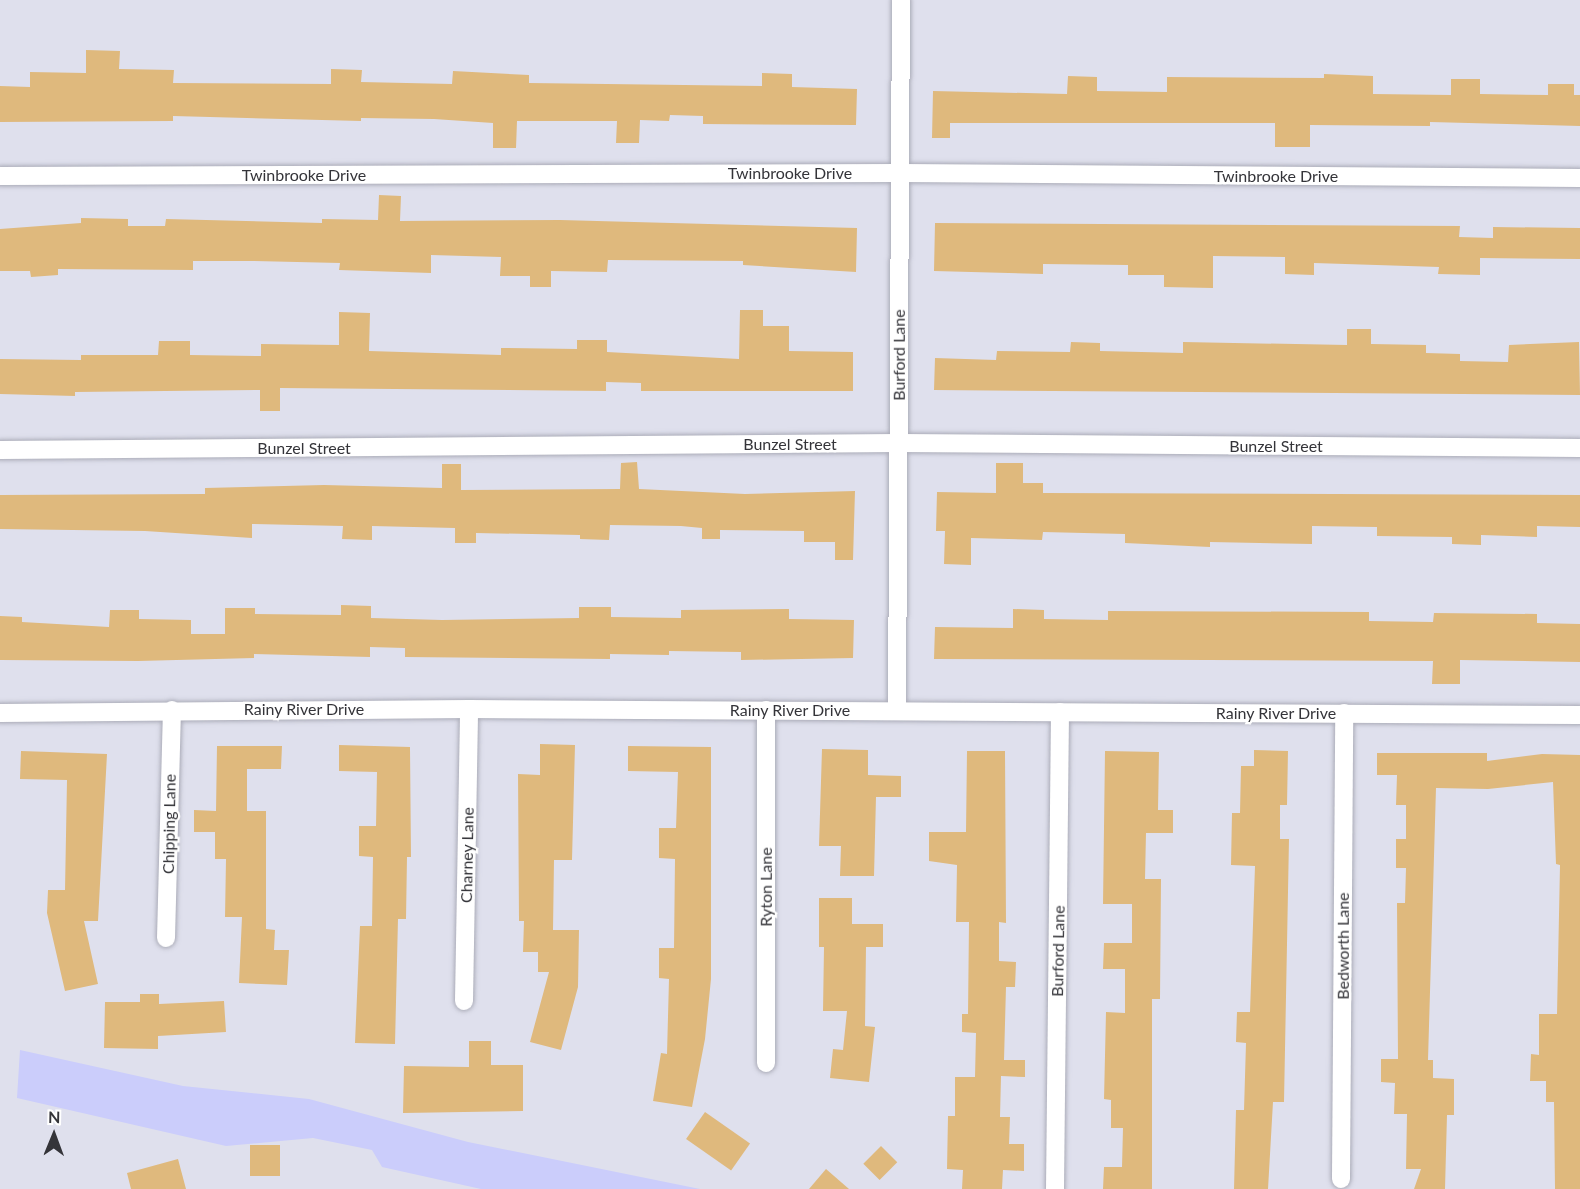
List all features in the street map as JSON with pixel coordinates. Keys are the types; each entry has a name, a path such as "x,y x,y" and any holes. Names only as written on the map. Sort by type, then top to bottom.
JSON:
{"street":[{"name":"Burford Lane","path":"897,710 901,0"},
{"name":"Twinbrooke Drive","path":"0,176 900,173 1580,178"},
{"name":"Bunzel Street","path":"0,450 898,443 1580,448"},
{"name":"Rainy River Drive","path":"0,713 470,709 1580,715"},
{"name":"Charney Lane","path":"464,1001 470,709"},
{"name":"Chipping Lane","path":"166,938 172,710"},
{"name":"Ryton Lane","path":"766,710 766,1063"},
{"name":"Burford Lane","path":"1055,1189 1060,712"},
{"name":"Bedworth Lane","path":"1341,1179 1344,713"}],"shaded area":[{"path":"20,1050 183,1086 309,1099 468,1142 700,1189 481,1189 382,1167 372,1150 313,1138 226,1146 17,1098"}],"building":[{"path":"86,50 120,51 119,69 174,70 173,83 331,84 331,69 362,70 361,82 452,84 453,71 529,75 529,83 762,86 762,73 792,74 792,87 857,89 856,125 703,124 703,116 670,115 669,121 640,120 639,143 616,143 617,121 517,121 516,148 493,148 493,123 434,119 361,118 361,121 173,116 173,121 0,122 0,86 30,87 30,72 86,73"},
{"path":"1324,74 1373,76 1373,94 1451,95 1451,79 1480,79 1480,94 1548,95 1548,84 1574,84 1574,95 1580,95 1580,126 1430,122 1430,126 1310,125 1310,147 1275,147 1275,123 950,123 950,138 932,138 933,91 1067,94 1068,76 1097,77 1097,91 1167,92 1167,77 1324,78"},
{"path":"379,195 401,196 400,221 560,220 857,228 856,272 743,265 743,261 608,260 607,272 551,271 551,287 530,287 530,276 500,276 501,257 431,255 431,273 339,270 340,263 254,261 193,261 193,270 58,269 58,275 31,277 30,271 0,271 0,229 81,223 81,218 128,219 128,226 165,226 166,219 322,223 322,219 378,220"},
{"path":"935,223 1460,226 1459,237 1493,238 1493,227 1580,228 1580,259 1480,258 1480,275 1438,274 1439,267 1314,263 1314,275 1285,274 1285,257 1213,256 1213,288 1164,287 1164,275 1128,275 1128,265 1043,264 1043,274 934,271"},
{"path":"740,310 763,310 763,326 789,326 789,351 853,352 853,391 641,391 641,383 606,382 606,391 280,388 280,411 260,411 260,390 75,392 75,396 0,394 0,359 81,360 81,355 158,355 159,341 190,341 190,355 261,356 261,344 339,345 339,312 370,313 369,351 501,355 501,348 577,349 577,340 607,340 607,352 739,359"},
{"path":"1347,329 1371,329 1371,344 1426,345 1426,353 1460,354 1460,361 1508,362 1509,345 1579,342 1580,395 934,390 935,358 996,360 997,351 1070,352 1071,342 1100,343 1100,351 1183,353 1183,342 1347,345"},
{"path":"637,462 639,489 745,494 855,491 853,560 835,560 835,542 804,542 804,531 720,530 720,539 702,539 702,528 681,526 610,525 609,540 580,539 580,535 476,533 476,543 455,543 455,528 372,526 372,540 342,539 343,526 252,524 252,538 145,531 0,529 0,495 205,494 205,488 324,485 442,488 442,464 461,464 461,490 620,489 621,463"},
{"path":"996,463 1023,463 1023,483 1043,483 1043,493 1580,495 1580,527 1537,526 1537,537 1481,535 1481,545 1452,544 1452,537 1377,536 1377,527 1312,526 1312,544 1210,542 1210,547 1125,543 1125,534 1043,532 1042,540 971,538 971,565 944,564 945,531 936,531 937,492 996,493"},
{"path":"341,605 371,606 371,618 442,620 579,618 579,607 611,607 611,617 681,618 681,610 789,609 789,619 854,620 853,658 741,660 741,652 669,651 669,655 610,654 610,659 405,657 405,648 370,647 370,657 254,654 254,658 138,661 0,660 0,616 22,617 22,622 109,627 110,610 139,610 139,619 191,620 191,634 225,634 225,608 255,608 255,614 341,615"},
{"path":"1013,609 1044,610 1044,619 1108,620 1108,611 1369,612 1369,621 1433,622 1434,613 1537,614 1537,623 1580,624 1580,662 1460,660 1460,684 1432,684 1433,661 934,659 935,627 1013,628"},
{"path":"540,744 575,745 572,860 554,860 553,930 579,930 578,987 561,1050 530,1042 549,972 538,972 538,952 523,952 524,921 519,921 518,774 540,775"},
{"path":"339,745 410,747 411,857 407,857 406,919 398,919 395,1044 355,1043 360,926 372,926 373,857 359,856 359,826 376,826 377,772 339,771"},
{"path":"217,746 282,746 281,769 247,769 247,811 266,811 266,929 275,930 274,950 289,950 287,985 239,983 242,917 225,917 226,859 215,859 215,832 194,832 194,810 216,811"},
{"path":"628,746 711,747 711,979 705,1039 692,1107 653,1101 661,1053 667,1054 669,979 659,978 659,948 674,948 675,859 659,858 659,828 676,828 678,772 628,771"},
{"path":"822,749 868,750 868,775 901,776 901,797 876,797 874,876 840,876 841,846 819,846"},
{"path":"1254,750 1288,751 1287,805 1280,805 1280,839 1289,839 1284,1102 1273,1102 1268,1189 1234,1189 1236,1110 1244,1110 1246,1043 1236,1042 1237,1012 1250,1012 1255,866 1231,865 1232,813 1240,813 1241,766 1254,766"},
{"path":"21,751 107,754 98,921 84,921 98,984 65,991 47,913 48,890 65,890 67,780 20,779"},
{"path":"967,751 1005,751 1006,923 999,922 999,961 1016,962 1015,987 1006,987 1004,1060 1025,1060 1025,1077 1001,1076 1000,1117 1010,1117 1009,1144 1024,1144 1024,1171 1003,1170 1002,1189 962,1189 963,1170 947,1169 948,1116 955,1116 955,1077 975,1077 976,1033 962,1032 962,1014 968,1014 969,922 956,922 957,865 929,861 929,832 966,832"},
{"path":"1105,751 1159,752 1158,810 1173,810 1173,833 1146,833 1145,879 1161,879 1160,999 1152,999 1152,1189 1103,1189 1104,1167 1122,1167 1123,1128 1111,1128 1111,1100 1104,1099 1106,1012 1125,1013 1125,969 1103,969 1104,943 1132,943 1132,904 1103,904"},
{"path":"1377,753 1487,753 1487,761 1542,754 1580,755 1580,1189 1555,1189 1554,1102 1546,1102 1546,1081 1530,1081 1531,1054 1539,1055 1539,1014 1557,1014 1560,865 1556,864 1553,782 1488,789 1436,788 1428,1060 1433,1060 1433,1078 1454,1079 1454,1115 1447,1115 1445,1189 1414,1189 1421,1169 1406,1169 1407,1114 1394,1114 1395,1083 1381,1082 1381,1059 1398,1059 1397,903 1405,903 1406,868 1396,868 1396,839 1406,839 1406,805 1396,805 1397,775 1377,775"},
{"path":"819,898 852,898 852,924 883,924 883,947 866,947 865,1026 875,1027 869,1082 830,1078 833,1049 843,1050 847,1011 823,1011 824,947 819,947"},
{"path":"140,994 159,994 159,1004 224,1001 226,1032 158,1036 158,1049 104,1048 105,1002 140,1002"},
{"path":"469,1041 491,1041 491,1065 523,1065 523,1111 403,1113 404,1066 469,1067"},
{"path":"705,1112 750,1144 731,1171 686,1139"},
{"path":"250,1145 280,1145 280,1176 250,1176"},
{"path":"881,1146 897,1162 880,1180 863,1164"},
{"path":"178,1159 186,1189 131,1189 127,1173"},
{"path":"826,1169 849,1189 809,1189"}]}
